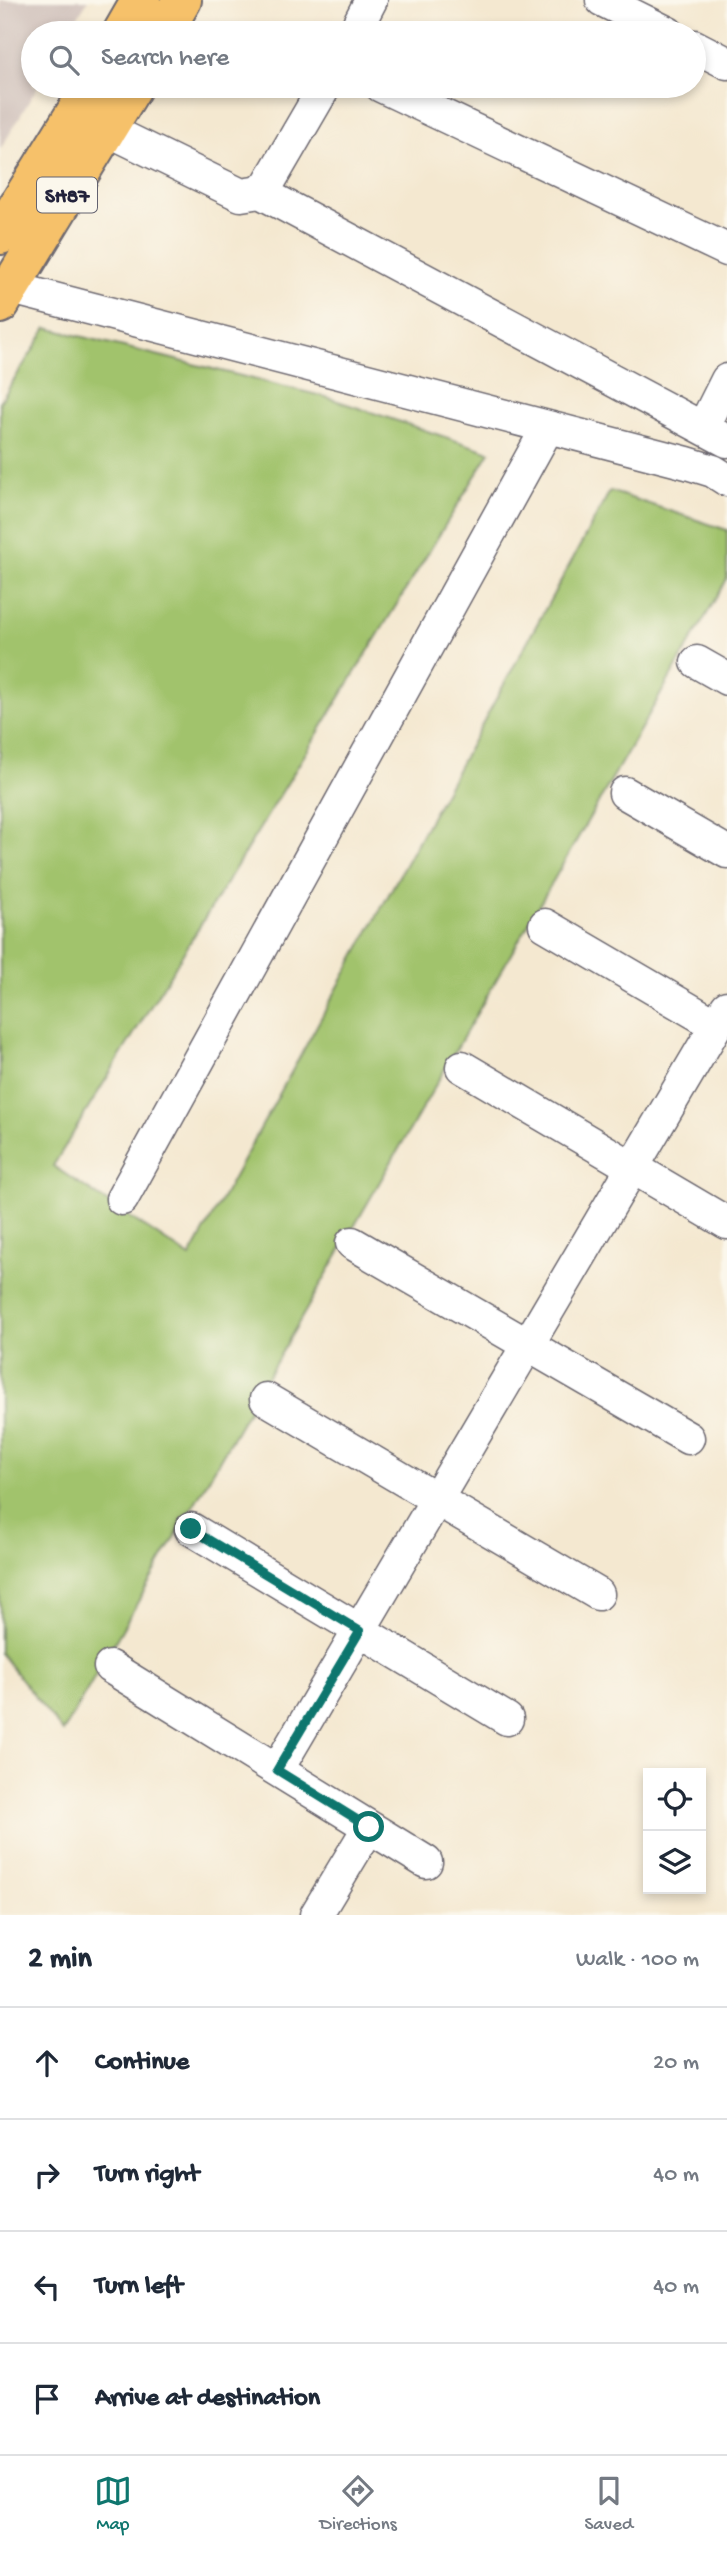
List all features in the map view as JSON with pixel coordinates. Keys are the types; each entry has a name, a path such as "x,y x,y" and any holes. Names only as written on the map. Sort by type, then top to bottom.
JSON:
{"main road":[{"path":"129,21 141,0"},
{"path":"170,21 182,0"},
{"name":"SH87","path":"0,235 85,98"},
{"name":"SH87","path":"3,293 126,98"}],"street":[{"path":"360,21 371,0"},
{"path":"602,0 644,21"},
{"path":"706,52 727,63"},
{"path":"108,130 241,195 260,192 268,184 319,98"},
{"path":"406,98 727,250"},
{"path":"260,192 715,435 727,380"},
{"path":"3,293 548,427 687,463 713,471 727,480"},
{"path":"122,1199 548,427"},
{"path":"697,662 727,680"},
{"path":"625,793 727,852"},
{"path":"277,1770 722,1016 545,925"},
{"path":"462,1067 727,1223"},
{"path":"352,1243 688,1438"},
{"path":"266,1399 598,1594"},
{"path":"191,1529 507,1719"},
{"path":"110,1667 426,1862"},
{"path":"316,1915 369,1827"}],"shaded area":[{"path":"0,0 88,0 75,21 21,21 21,98 31,98 0,150"}],"green space":[{"path":"47,328 326,397 490,452 53,1166 190,1257 610,491 727,530 727,579 63,1732 0,1653 0,402"}],"route":[{"path":"191,1529 360,1631 277,1770 369,1827"}]}
